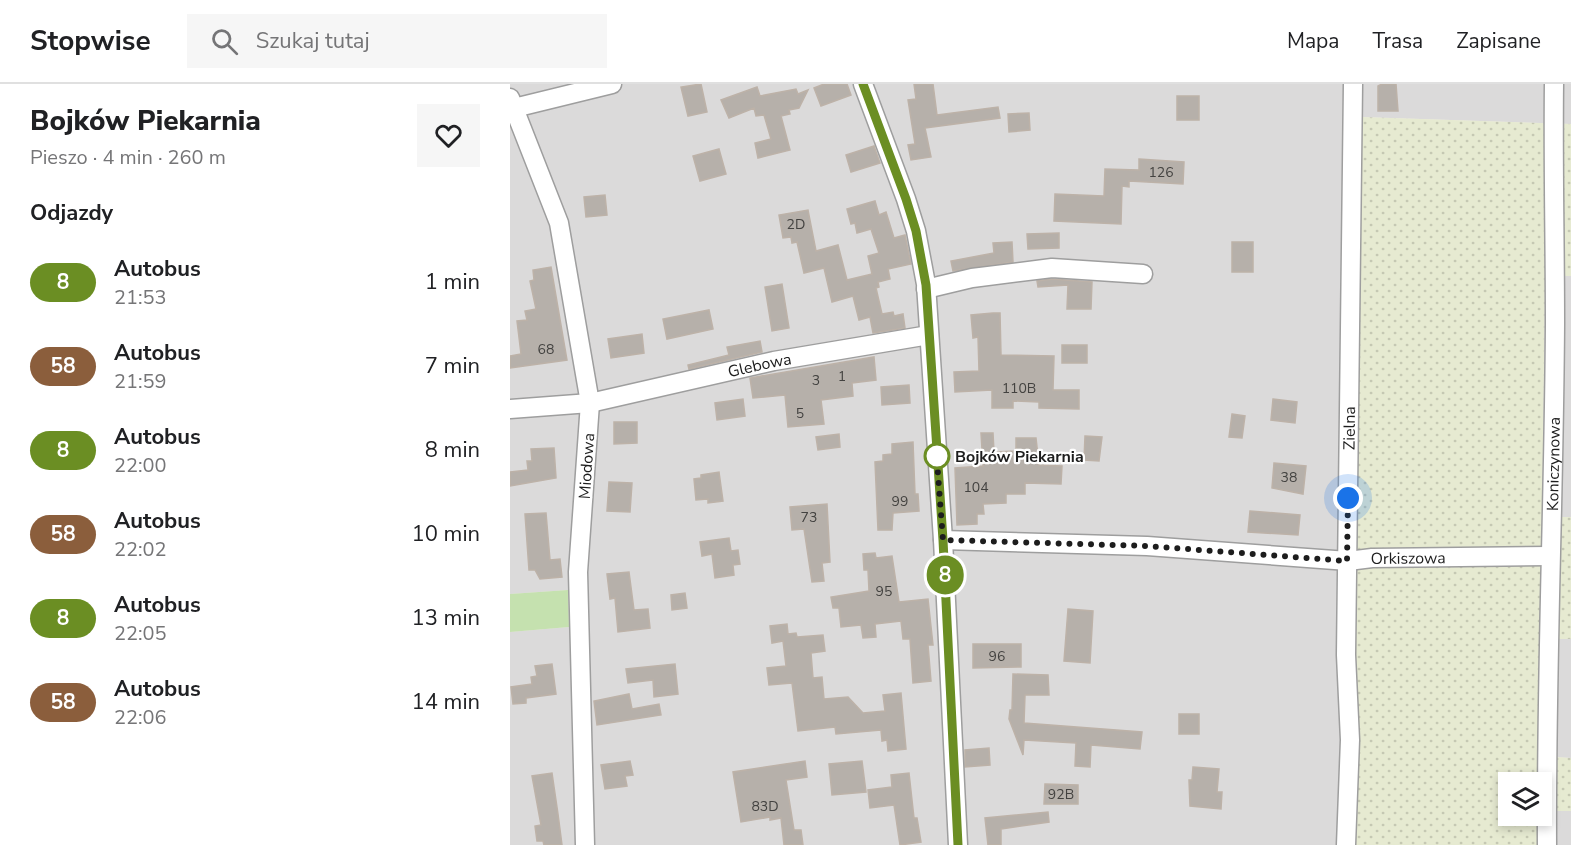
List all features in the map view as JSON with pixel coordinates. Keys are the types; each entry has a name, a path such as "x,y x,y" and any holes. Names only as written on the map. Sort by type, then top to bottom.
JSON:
{"street":[{"path":"512,103 612,84"},
{"path":"863,84 916,231 926,289 943,540 958,845"},
{"name":"Zielna","path":"1346,845 1350,740 1346,655 1353,84"},
{"name":"Koniczynowa","path":"1547,845 1546,673 1555,322 1552,252 1554,84"},
{"name":"Miodowa","path":"512,103 559,223 590,403 579,572 585,845"},
{"path":"926,289 972,278 1052,268 1143,274"},
{"name":"Glebowa","path":"510,409 590,403 774,361 929,335"},
{"name":"Orkiszowa","path":"943,540 1147,546 1347,561 1372,558 1550,556"}],"shaded area":[{"path":"510,84 1571,84 1571,124 1361,117 1354,845 510,845 510,632 569,627 568,590 510,594"},
{"path":"1545,276 1571,276 1571,517 1561,517 1558,639 1571,639 1571,758 1555,757 1555,811 1571,811 1571,845 1538,845 1538,826 1552,826 1552,772 1539,772"}],"green space":[{"path":"1361,117 1571,124 1571,276 1545,276 1539,772 1498,772 1498,826 1539,826 1538,845 1354,845 1352,677"},
{"path":"1560,517 1571,517 1571,639 1557,639"},
{"path":"568,590 569,627 510,632 510,594"},
{"path":"1555,757 1571,758 1571,811 1555,811"}],"building":[{"path":"701,84 707,112 688,116 681,87"},
{"path":"824,84 847,84 851,95 821,106 814,88"},
{"path":"914,84 933,84 937,115 998,107 1000,118 925,128 931,157 911,160 908,145 915,144 908,100 916,99"},
{"path":"1396,84 1398,111 1378,111 1378,86"},
{"path":"757,87 760,96 796,89 798,94 808,90 799,108 789,110 790,114 781,116 790,150 758,158 755,143 771,139 764,115 756,116 754,108 729,118 721,100"},
{"path":"1177,96 1199,96 1199,120 1177,120"},
{"path":"1029,113 1030,130 1009,132 1008,114"},
{"path":"874,146 880,163 851,172 846,155"},
{"path":"719,149 726,174 700,181 693,156"},
{"path":"1139,159 1184,162 1183,184 1129,181 1129,187 1122,186 1121,224 1054,221 1055,194 1104,196 1105,169 1139,170"},
{"path":"605,195 607,215 586,217 584,197"},
{"path":"875,201 879,215 886,212 894,238 905,235 911,264 888,269 890,279 878,282 879,287 876,288 882,314 893,312 894,316 903,314 905,328 873,333 870,317 859,320 853,296 832,302 824,268 804,273 797,242 792,243 791,237 783,238 779,215 808,210 816,251 838,245 847,280 872,274 868,256 879,253 871,229 857,233 855,223 851,224 847,209"},
{"path":"1059,233 1059,248 1028,249 1027,234"},
{"path":"1012,242 1013,262 953,271 951,261 994,253 993,243"},
{"path":"1232,242 1253,242 1253,272 1232,272"},
{"path":"551,267 567,360 510,368 510,356 521,354 517,321 527,320 525,311 536,309 530,281 534,280 533,270"},
{"path":"1052,279 1092,282 1091,309 1067,309 1068,285 1038,287 1037,281"},
{"path":"782,284 789,328 772,331 765,287"},
{"path":"709,310 713,329 667,339 663,319"},
{"path":"1000,313 1001,355 1054,356 1053,390 1079,390 1079,409 1039,408 1039,402 1013,401 1013,408 992,408 992,390 955,392 954,372 979,371 978,337 973,338 971,315"},
{"path":"642,334 644,353 611,358 608,339"},
{"path":"760,341 762,352 689,369 688,365 729,355 727,347"},
{"path":"1062,345 1087,345 1087,363 1062,363"},
{"path":"874,357 876,380 852,383 853,396 821,400 824,424 788,427 785,395 753,398 750,378"},
{"path":"909,385 910,403 882,405 881,387"},
{"path":"743,399 745,416 717,420 715,403"},
{"path":"1273,399 1297,402 1295,423 1271,420"},
{"path":"1232,414 1245,416 1242,438 1229,437"},
{"path":"614,422 637,422 637,443 614,444"},
{"path":"981,433 993,433 994,452 1016,451 1016,438 1036,438 1039,465 1062,466 1061,484 1025,483 1025,494 1006,494 1006,503 983,504 984,514 977,514 977,524 957,525 955,468 983,466"},
{"path":"839,434 840,447 818,450 816,437"},
{"path":"1085,436 1102,437 1099,461 1084,460"},
{"path":"913,442 915,494 918,494 919,511 893,513 892,530 878,530 875,462 883,461 883,455 892,454 892,444"},
{"path":"554,448 556,478 510,486 510,472 528,470 527,461 532,461 531,449"},
{"path":"1274,463 1306,466 1303,494 1272,488"},
{"path":"719,472 723,501 708,503 708,499 696,500 694,479 701,478 701,475"},
{"path":"609,482 632,483 630,512 607,511"},
{"path":"827,504 830,562 822,563 824,581 812,582 804,529 792,530 790,507"},
{"path":"1250,511 1300,515 1298,535 1248,532"},
{"path":"546,513 550,560 560,559 562,577 540,579 535,570 529,570 525,514"},
{"path":"729,538 731,551 738,550 740,564 733,565 734,575 715,578 712,554 702,556 700,542"},
{"path":"875,553 876,558 892,556 899,602 928,599 933,645 928,645 931,681 913,683 910,639 903,639 901,621 875,624 876,637 863,638 861,625 841,627 839,608 833,608 831,597 869,591 868,570 864,570 863,554"},
{"path":"629,572 634,610 648,609 650,628 618,632 615,598 610,599 607,574"},
{"path":"685,593 687,608 672,610 671,595"},
{"path":"1068,609 1093,611 1090,663 1064,661"},
{"path":"787,624 788,634 796,633 797,637 823,635 825,651 811,653 813,678 822,677 824,699 848,697 863,713 885,711 883,695 901,693 906,749 888,751 887,740 882,741 881,730 836,734 835,727 798,731 792,683 769,685 767,668 786,666 783,641 772,643 770,626"},
{"path":"973,644 1021,644 1021,667 973,668"},
{"path":"552,664 556,694 526,698 526,703 513,704 511,687 532,684 531,677 537,676 535,666"},
{"path":"675,664 678,694 654,697 653,680 628,683 626,669"},
{"path":"1013,674 1048,675 1049,695 1025,695 1024,723 1142,732 1140,749 1091,745 1090,767 1075,766 1076,743 1024,740 1023,755 1009,719 1010,710 1012,710"},
{"path":"629,694 632,709 659,704 661,715 597,725 594,701"},
{"path":"1179,714 1199,714 1199,734 1179,734"},
{"path":"989,748 990,765 965,767 965,750"},
{"path":"630,761 633,775 625,776 627,786 605,789 601,765"},
{"path":"805,761 807,777 786,780 794,830 801,830 803,845 784,845 781,818 770,820 770,817 741,822 733,772"},
{"path":"862,761 866,792 832,795 829,764"},
{"path":"1193,767 1219,769 1217,792 1222,792 1221,809 1190,806 1189,780 1192,780"},
{"path":"552,773 562,845 544,845 543,841 537,841 535,826 541,825 532,776"},
{"path":"909,773 914,818 917,818 921,842 900,845 894,805 870,808 868,790 892,787 891,775"},
{"path":"1045,784 1078,785 1078,804 1044,804"},
{"path":"1048,812 1049,822 1001,829 1001,845 988,845 985,818"}],"bus line":[{"name":"8","path":"863,84 906,199 916,231 926,285 943,540 958,845"}],"place":[{"name":"Bojków Piekarnia","path":"937,456"}],"route":[{"path":"937,456 936,448 943,540 1147,546 1347,561 1348,498"}]}
